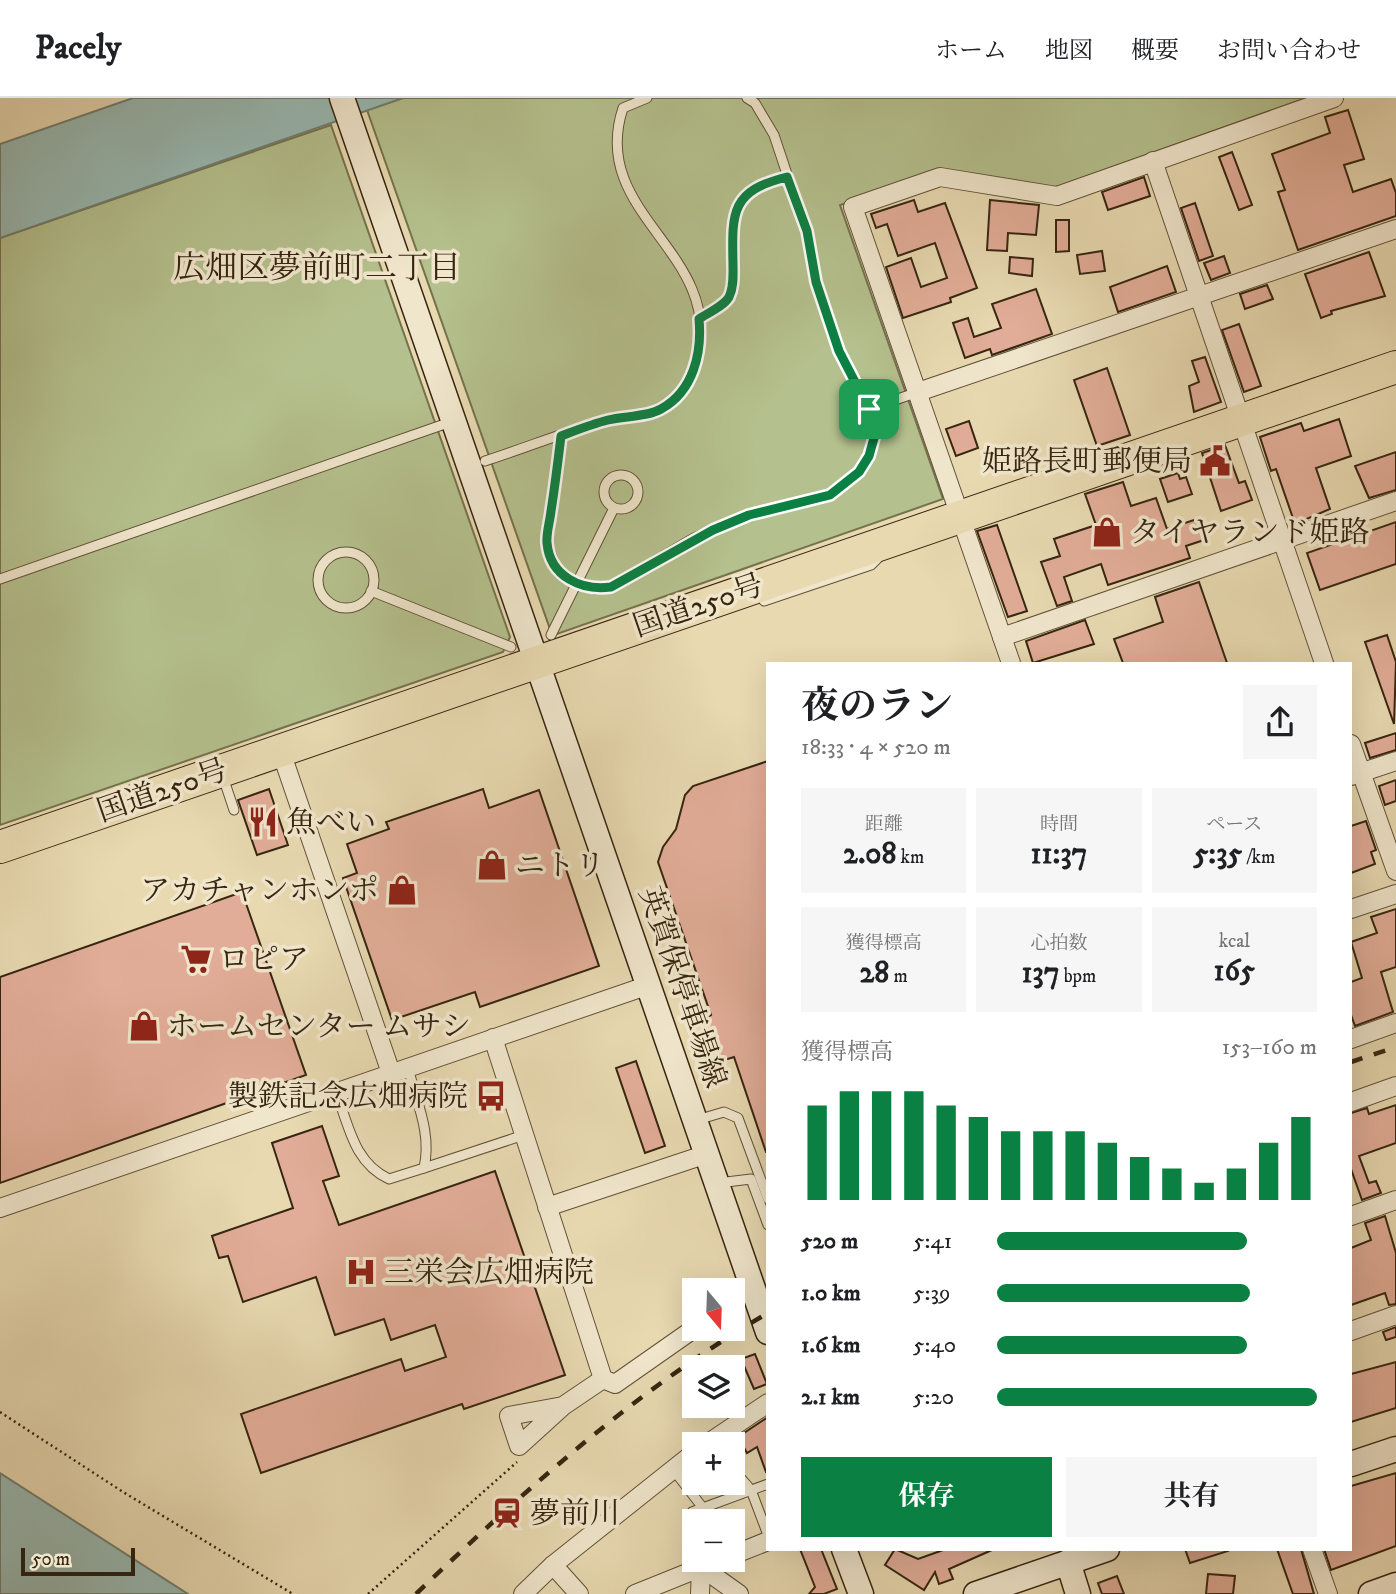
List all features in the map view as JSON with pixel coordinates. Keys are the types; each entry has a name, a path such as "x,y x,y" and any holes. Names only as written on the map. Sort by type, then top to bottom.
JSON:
{"highway":[{"name":"国道250号","path":"0,847 280,749 533,648 715,605 960,516 1396,367"}],"street":[{"name":"英賀保停車場線","path":"342,98 717,1183 739,1278"},
{"path":"1011,662 853,207 940,177 1057,196 1334,98"},
{"path":"1153,161 1324,662"},
{"path":"918,392 1396,229"},
{"path":"1002,638 1396,501"},
{"path":"280,749 400,1070"},
{"path":"1352,750 1356,775 1396,871"},
{"path":"1356,775 1396,761"},
{"path":"1352,909 1396,894"},
{"path":"0,1208 649,985"},
{"path":"1352,1039 1396,1023"},
{"path":"493,1038 603,1378 615,1384 682,1337"},
{"path":"1352,1102 1396,1086"},
{"path":"547,1207 706,1154"},
{"path":"1352,1216 1396,1200"},
{"name":"英賀保停車場線","path":"746,1299 766,1329"},
{"path":"1352,1331 1396,1315"},
{"path":"563,1406 509,1416 519,1446 563,1406 603,1378"},
{"path":"725,1432 766,1404"},
{"path":"1352,1464 1396,1449"},
{"path":"523,1594 553,1565 682,1461"},
{"path":"745,1550 766,1542"},
{"path":"845,1551 861,1594"},
{"path":"976,1594 1065,1556 1095,1551"},
{"path":"1313,1551 1328,1594"},
{"path":"1065,1556 1078,1594"},
{"path":"553,1565 579,1594"},
{"path":"635,1594 689,1572"},
{"path":"700,1594 712,1572"},
{"path":"725,1572 739,1594"}],"lane":[{"path":"485,461 607,420 661,410 685,387 695,368 701,342 699,300 686,274 638,206 619,158 615,132 623,108 647,98"},
{"path":"561,436 547,544 555,565 565,578 594,589 611,587 704,534 749,515 830,495 841,489 859,472 869,456 874,438 869,409 839,351 816,282 807,231 768,122 755,103 747,98"},
{"path":"699,319 728,299 731,292 732,218 747,194 761,184 787,177"},
{"path":"869,409 918,392"},
{"path":"0,579 442,425"},
{"path":"371,591 533,648 576,584 614,508"},
{"path":"752,605 871,565 903,536"},
{"path":"338,553 355,554 369,565 373,582 371,591 359,604 341,608 324,598 318,581 323,563 338,553"},
{"path":"225,783 234,810"},
{"path":"400,1070 427,1133 428,1149 424,1168"},
{"path":"336,1092 359,1157 372,1172 389,1179 524,1135"},
{"path":"695,1120 724,1112 738,1118 766,1194"},
{"path":"717,1183 751,1179 766,1220"},
{"path":"672,1468 697,1509"},
{"path":"745,1483 751,1490 766,1530"},
{"path":"701,1509 766,1485"}],"path":[{"path":"0,1412 123,1492 293,1594"},
{"path":"368,1594 525,1455 519,1446"}],"green space":[{"path":"403,98 1306,98 1052,189 940,171 840,205 943,499 557,634 550,629 367,110"},
{"path":"331,125 510,637 503,652 0,825 0,238"}],"water":[{"path":"133,98 403,98 0,238 0,144"},
{"path":"0,1473 188,1594 0,1594"}],"building":[{"path":"1348,110 1364,159 1344,165 1353,192 1391,179 1396,193 1396,216 1298,250 1278,192 1285,190 1272,154 1330,133 1325,117"},
{"path":"1232,152 1252,205 1239,210 1219,157"},
{"path":"1144,177 1150,196 1108,210 1102,192"},
{"path":"914,200 918,212 945,203 977,288 950,298 951,302 903,318 886,267 911,258 921,287 947,278 935,243 898,256 887,224 876,228 871,214"},
{"path":"990,200 1039,205 1036,235 1008,233 1007,251 987,250"},
{"path":"1195,203 1213,256 1199,261 1181,208"},
{"path":"1056,220 1069,220 1069,251 1056,252"},
{"path":"1102,251 1105,271 1080,274 1077,255"},
{"path":"1369,252 1385,296 1331,311 1332,314 1321,318 1305,274"},
{"path":"1224,256 1230,273 1211,280 1204,263"},
{"path":"1010,257 1033,259 1032,276 1009,273"},
{"path":"1167,266 1176,292 1118,312 1110,287"},
{"path":"1267,285 1273,299 1245,309 1240,294"},
{"path":"1036,289 1052,334 992,355 990,349 965,358 953,323 968,318 974,337 1001,328 992,304"},
{"path":"1239,324 1261,386 1244,392 1222,330"},
{"path":"1205,357 1221,402 1194,412 1189,386 1199,382 1192,361"},
{"path":"1107,368 1130,435 1097,446 1074,380"},
{"path":"1339,419 1351,456 1316,468 1330,509 1295,524 1276,469 1271,471 1260,437 1301,423 1304,431"},
{"path":"969,421 978,448 956,456 946,429"},
{"path":"1225,445 1239,483 1245,481 1252,500 1221,511 1202,453"},
{"path":"1396,452 1396,490 1369,498 1355,466"},
{"path":"1178,473 1180,479 1186,477 1192,494 1168,502 1160,479"},
{"name":"タイヤランド姫路","path":"1123,482 1131,506 1156,498 1167,529 1200,518 1207,539 1186,546 1190,558 1108,585 1101,564 1064,577 1072,601 1057,606 1041,562 1060,556 1054,539 1096,525 1085,494"},
{"path":"1396,522 1396,564 1320,590 1307,553"},
{"path":"997,525 1027,611 1008,617 977,531"},
{"path":"1199,582 1227,662 1123,662 1114,639 1163,622 1155,597"},
{"path":"1085,620 1094,644 1033,662 1026,641"},
{"path":"1387,635 1396,662 1394,724 1365,642"},
{"path":"1396,733 1396,750 1370,758 1365,743"},
{"path":"766,762 766,1152 734,1057 718,1062 705,1018 711,1015 658,862 663,847 676,829 685,795 693,786"},
{"path":"1396,780 1396,801 1385,805 1379,786"},
{"name":"魚べい","path":"269,789 288,845 257,855 238,800"},
{"path":"483,789 489,808 539,790 599,966 480,1007 475,992 392,1020 343,878 357,873 347,844 389,829 386,822"},
{"path":"1366,821 1376,850 1371,852 1375,864 1352,873 1352,826"},
{"name":"ホームセンター ムサシ","path":"242,892 306,1075 0,1183 0,977"},
{"path":"1396,909 1396,967 1381,972 1393,1012 1355,1026 1352,1018 1352,982 1362,978 1352,942 1377,933 1371,917"},
{"path":"636,1061 665,1146 645,1153 616,1068"},
{"path":"1396,1105 1396,1143 1359,1156 1369,1183 1376,1181 1381,1193 1362,1200 1352,1172 1352,1113 1367,1108 1369,1114"},
{"path":"322,1126 339,1176 323,1181 339,1225 495,1171 565,1375 464,1409 462,1404 261,1473 241,1414 401,1359 405,1371 446,1357 435,1325 391,1340 384,1319 335,1335 316,1277 243,1302 228,1256 219,1258 212,1236 293,1208 272,1143"},
{"path":"1385,1216 1396,1253 1396,1304 1389,1305 1385,1293 1352,1305 1352,1248 1371,1240 1365,1223"},
{"path":"1396,1327 1396,1337 1386,1340 1383,1332"},
{"path":"755,1354 766,1384 754,1389 745,1368 745,1358"},
{"path":"1396,1362 1396,1408 1352,1422 1352,1374"},
{"path":"766,1418 766,1472 757,1447 747,1453 745,1432"},
{"path":"1396,1473 1396,1546 1331,1570 1325,1551 1352,1551 1352,1486"},
{"path":"801,1551 822,1551 837,1589 824,1594 809,1594 815,1587"},
{"path":"894,1551 918,1559 940,1551 990,1551 949,1569 953,1579 939,1584 935,1572 924,1590 885,1565"},
{"path":"1186,1551 1228,1551 1190,1563"},
{"path":"1278,1551 1302,1551 1314,1594 1293,1594"},
{"path":"1208,1574 1235,1576 1233,1594 1206,1594"},
{"path":"1117,1576 1124,1594 1102,1594 1098,1583"}],"railway":[{"path":"1352,1062 1396,1047"},
{"path":"416,1594 584,1443 673,1374 766,1314"}],"place":[{"name":"姫路長町郵便局","path":"1215,461"},
{"name":"タイヤランド姫路","path":"1107,532"},
{"name":"魚べい","path":"263,822"},
{"name":"ニトリ","path":"492,865"},
{"name":"アカチャンホンポ","path":"402,890"},
{"name":"ロピア","path":"196,959"},
{"name":"ホームセンター ムサシ","path":"144,1026"},
{"name":"製鉄記念広畑病院","path":"491,1096"},
{"name":"三栄会広畑病院","path":"361,1272"},
{"name":"夢前川","path":"507,1513"}],"district":[{"name":"広畑区夢前町二丁目","path":"317,267"}],"route":[{"path":"787,177 807,231 816,282 839,351 869,409 874,438 869,456 859,472 841,489 830,495 749,515 713,530 694,538 611,587 594,589 576,584 565,578 555,565 547,544 561,436 607,420 661,410 685,387 695,368 701,342 699,319 728,299 733,284 732,218 747,194 761,184 787,177"}]}
